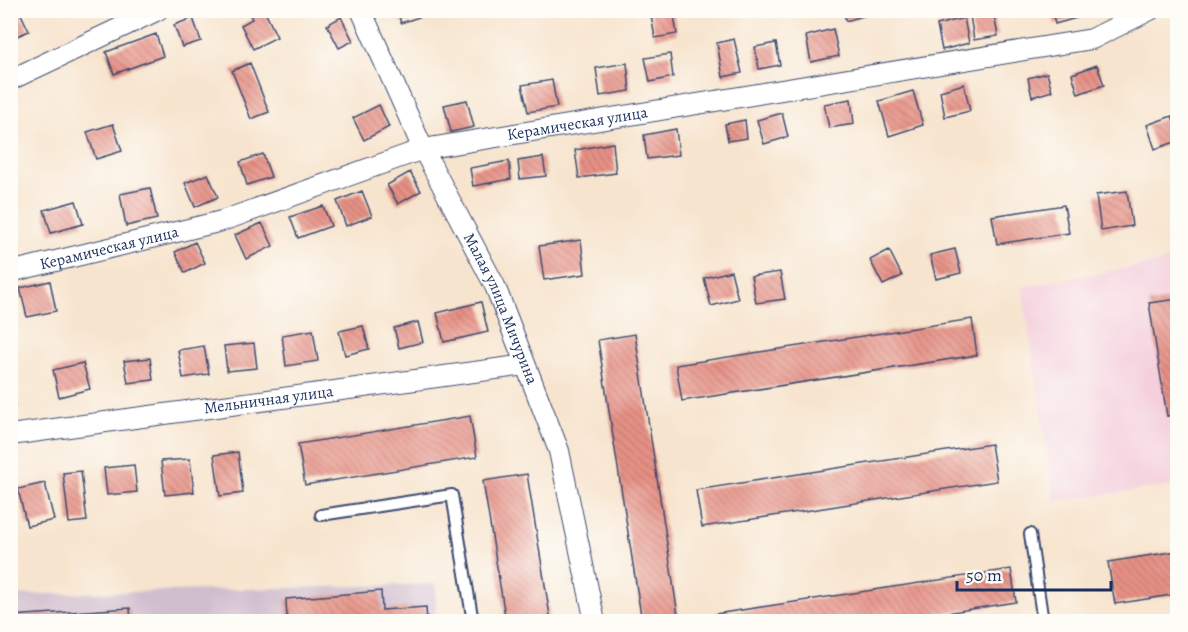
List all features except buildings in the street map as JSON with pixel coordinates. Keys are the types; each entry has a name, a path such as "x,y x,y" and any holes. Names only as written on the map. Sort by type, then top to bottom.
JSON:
{"street":[{"path":"10,80 158,10"},
{"name":"Малая улица Мичурина","path":"361,10 423,149 495,286 559,451 596,621"},
{"name":"Керамическая улица","path":"10,272 222,221 423,149 1092,39 1150,10"},
{"name":"Мельничная улица","path":"10,435 525,365"}],"lane":[{"path":"321,515 452,495 473,621"},
{"path":"1030,534 1043,621"}],"shaded area":[{"path":"1177,259 1177,485 1055,501 1022,287"},
{"path":"436,584 435,622 11,621 10,595"}]}
